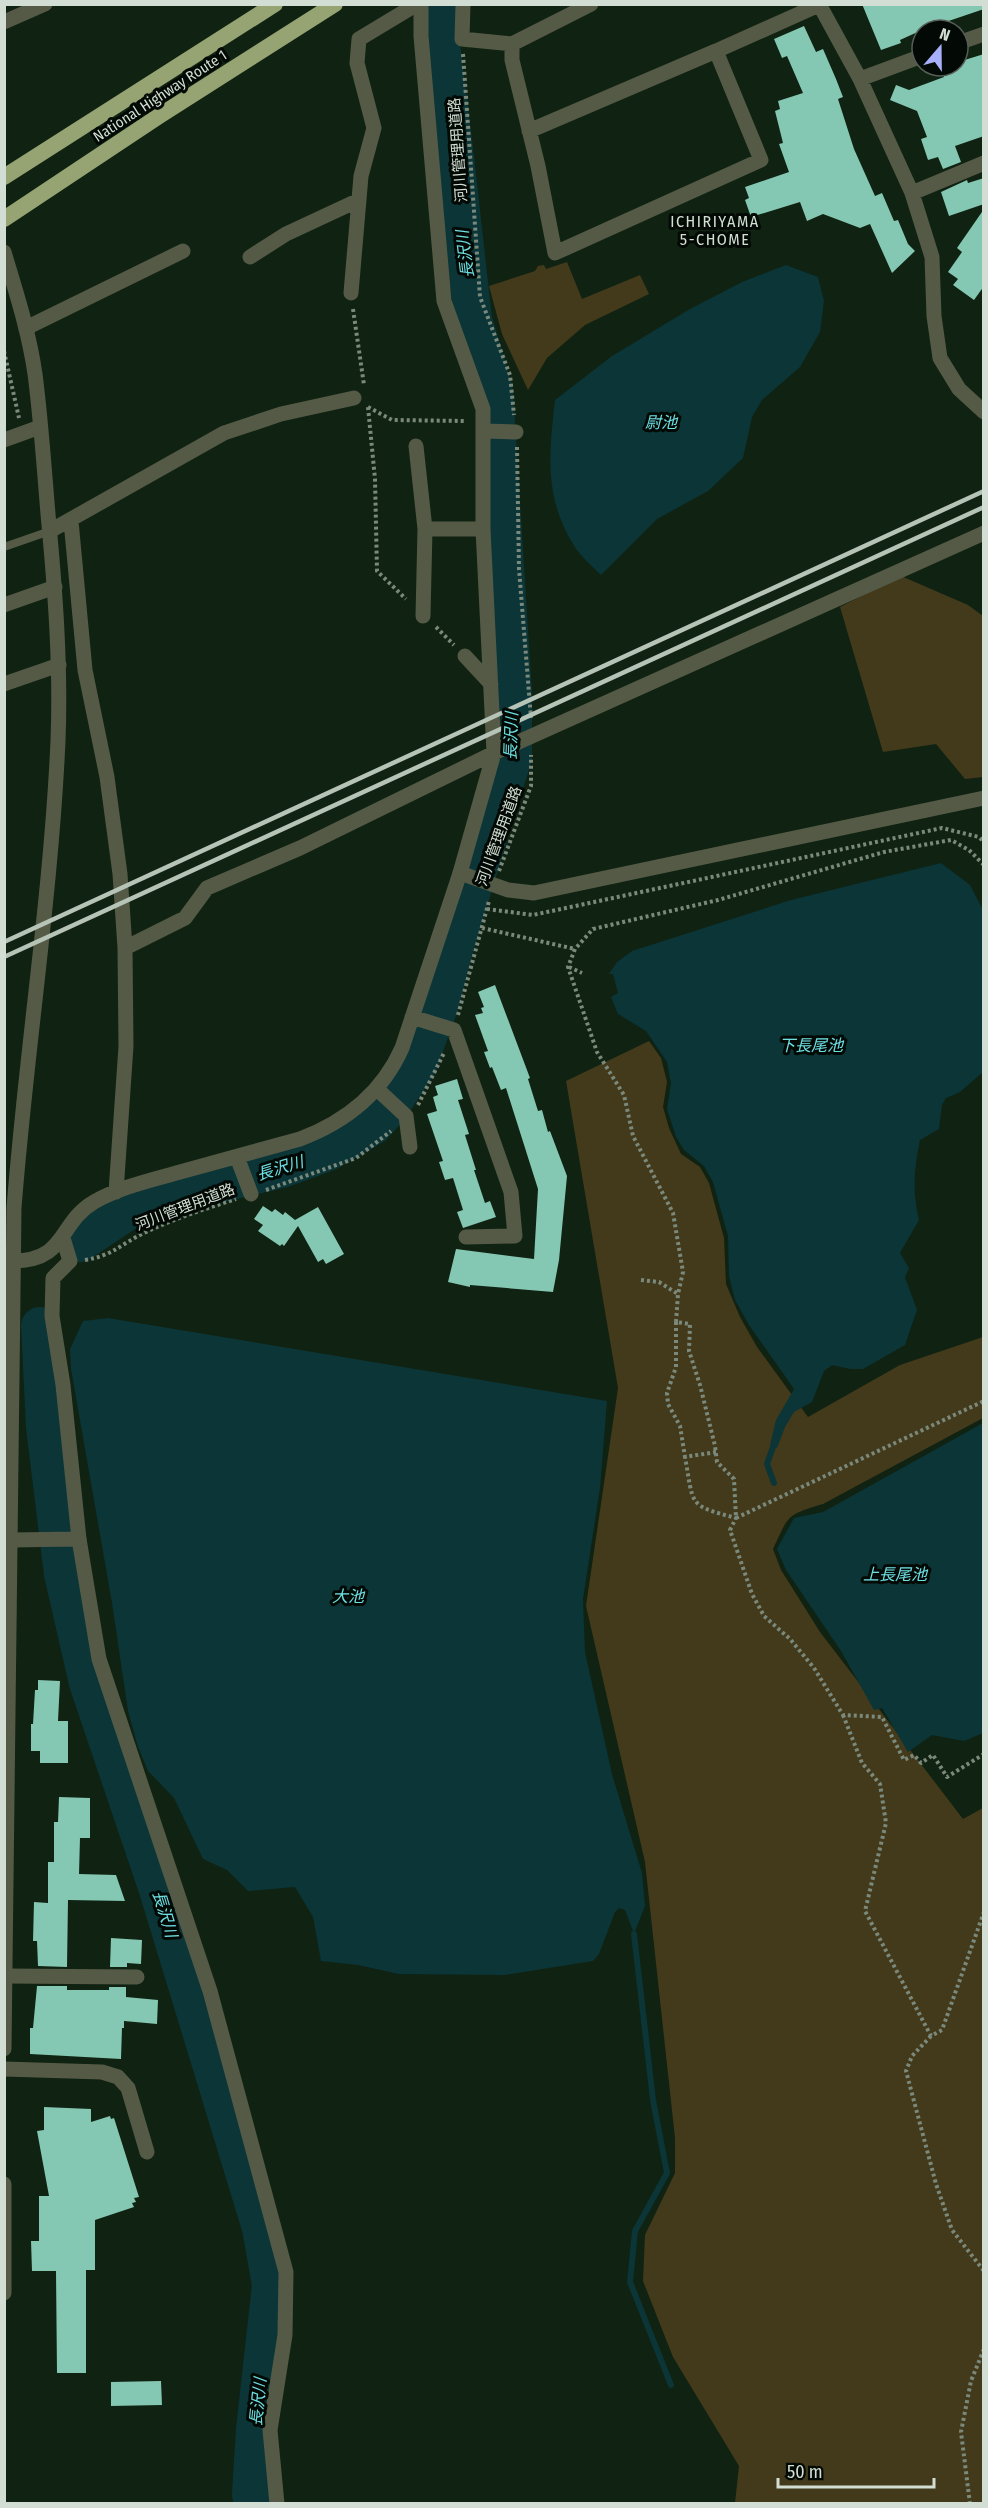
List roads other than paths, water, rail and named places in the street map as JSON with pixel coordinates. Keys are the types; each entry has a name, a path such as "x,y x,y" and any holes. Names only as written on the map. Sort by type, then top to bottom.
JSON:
{"highway":[{"name":"National Highway Route 1","path":"4,177 275,4"},
{"name":"National Highway Route 1","path":"4,219 159,116 335,4"}],"street":[{"path":"4,22 45,4"},
{"path":"9,1261 36,1259 46,1254 63,1238 82,1211 93,1202 116,1192 322,1131 355,1109 377,1089 394,1064 413,1017 460,873 494,753 483,529 483,409 444,301 419,4 359,39 357,63 374,128 361,176 351,293"},
{"path":"463,4 462,39 512,44 591,4"},
{"path":"529,131 819,5 860,79 912,193 932,257 934,316 940,358 959,389 984,412"},
{"path":"512,44 512,60 555,253 761,160 716,51"},
{"path":"860,79 910,60"},
{"path":"912,193 984,163"},
{"path":"250,258 286,234 359,200"},
{"path":"26,328 183,251"},
{"path":"4,252 26,328 35,373 55,587 59,665 58,742 46,900 21,1117 9,1261 10,1540 4,2049"},
{"path":"50,531 224,433 281,414 354,398"},
{"path":"4,440 40,428"},
{"path":"484,428 515,432"},
{"path":"416,446 425,529 423,616"},
{"path":"71,521 85,670 107,777 120,874 125,948 126,1046 116,1192"},
{"path":"425,529 483,529"},
{"path":"125,948 185,918 207,888 300,848 494,753 984,533"},
{"path":"4,604 55,587"},
{"path":"465,656 491,684"},
{"path":"4,684 59,665"},
{"path":"460,873 508,890 534,893 984,798"},
{"path":"413,1017 453,1029 511,1192 515,1236 466,1237"},
{"path":"377,1089 405,1116 410,1148"},
{"path":"237,1157 251,1194"},
{"path":"63,1238 70,1261 53,1278 52,1316 63,1385 78,1539 99,1659 210,1991 286,2272 285,2335 270,2430 277,2504"},
{"path":"10,1540 78,1539"},
{"path":"5,1976 137,1977"},
{"path":"4,2069 102,2072 118,2077 128,2088 147,2152"},
{"path":"4,2184 4,2294"}],"lane":[{"path":"4,547 50,531"}],"water":[{"name":"尉池","path":"786,265 818,277 824,301 820,332 800,367 762,400 752,417 743,458 708,491 657,519 601,575 576,548 557,509 550,456 555,400 612,356 690,309 742,282"},
{"name":"下長尾池","path":"941,863 970,885 983,910 983,1072 960,1092 946,1098 942,1105 939,1129 920,1140 915,1180 915,1199 919,1220 900,1253 909,1268 905,1277 917,1310 905,1345 863,1369 832,1365 824,1371 812,1402 794,1412 777,1448 770,1445 776,1420 794,1389 749,1325 735,1300 729,1276 728,1236 713,1182 704,1166 684,1150 676,1137 667,1109 671,1083 667,1062 646,1031 618,1014 611,997 618,993 613,974 609,974 617,962 632,951 791,900"},
{"name":"大池","path":"108,1318 607,1401 600,1488 583,1599 585,1652 612,1774 642,1873 645,1906 634,1934 625,1910 619,1908 615,1912 599,1954 593,1961 505,1975 399,1974 358,1965 321,1961 313,1917 295,1887 248,1891 227,1870 203,1859 174,1798 148,1771 138,1747 128,1711 112,1603 71,1369 70,1349 83,1321"},
{"name":"上長尾池","path":"983,1423 983,1733 964,1741 932,1735 908,1752 882,1708 874,1710 841,1651 786,1570 777,1549 794,1518 823,1512"}],"waterway":[{"name":"長沢川","path":"80,1243 128,1211 202,1188 285,1168 328,1152 373,1126 390,1107 418,1065 440,1004 455,946 513,757 513,694 494,391 473,319 436,4"},
{"name":"長沢川","path":"40,1326 45,1427 63,1574 88,1683 158,1890 261,2228 271,2285 255,2429 251,2494 253,2504"},
{"path":"773,1447 767,1464 774,1483"},
{"path":"634,1934 653,2100 667,2173 635,2231 630,2282 671,2385"}],"railway":[{"path":"4,942 984,491"},
{"path":"4,957 984,507"}],"district":[{"name":"ICHIRIYAMA 5-CHOME","path":"715,230"}]}
